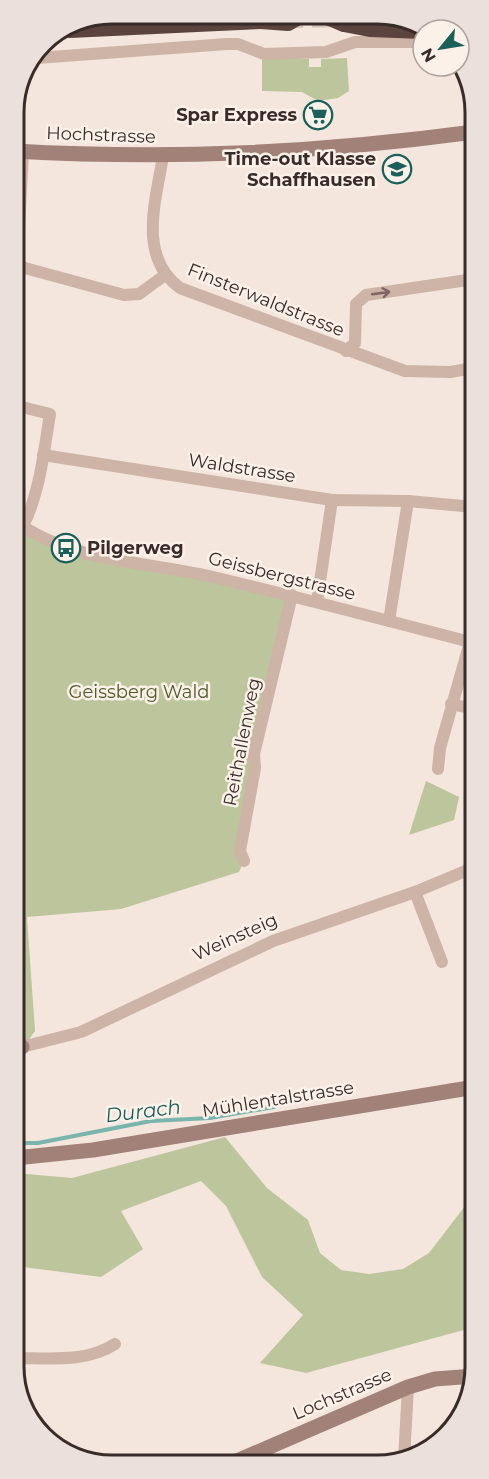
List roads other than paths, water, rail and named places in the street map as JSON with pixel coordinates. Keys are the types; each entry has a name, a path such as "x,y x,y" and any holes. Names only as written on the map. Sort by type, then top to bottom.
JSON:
{"highway":[{"path":"88,28 151,24"},
{"path":"354,24 362,27 405,29"}],"street":[{"path":"43,58 227,44 238,44 264,54 335,51 355,42 411,42"},
{"name":"Hochstrasse","path":"24,151 119,157 300,151 382,144 465,133"},
{"name":"Finsterwaldstrasse","path":"163,156 152,231 157,259 165,276 192,294 405,372 450,372 465,370"},
{"path":"24,267 124,295 139,294 165,276"},
{"path":"345,351 355,343 356,304 366,295 465,280"},
{"path":"24,408 50,414 43,455 28,515 24,518"},
{"name":"Waldstrasse","path":"43,455 332,500 408,501 465,506"},
{"path":"317,602 332,500"},
{"path":"389,621 408,501"},
{"name":"Geissbergstrasse","path":"24,527 46,540 78,552 200,574 292,595 465,640"},
{"name":"Reithallenweg","path":"244,861 240,851 255,768 254,754 292,595"},
{"path":"438,769 452,704 465,664"},
{"path":"452,704 465,707"},
{"name":"Weinsteig","path":"24,1045 81,1032 273,941 415,892 465,871"},
{"path":"415,892 442,962"},
{"name":"Mühlentalstrasse","path":"24,1157 93,1149 465,1089"},
{"path":"24,1358 70,1358 102,1354 115,1344"},
{"name":"Lochstrasse","path":"251,1455 408,1387 435,1379 464,1377"},
{"path":"405,1450 408,1387"}],"waterway":[{"name":"Durach","path":"24,1143 38,1143 151,1121 210,1118 274,1107"}],"place":[{"name":"Spar Express","path":"318,115"},
{"name":"Time-out Klasse Schaffhausen","path":"397,169"},
{"name":"Pilgerweg","path":"66,548"}],"park label":[{"name":"Geissberg Wald","path":"139,692"}]}
